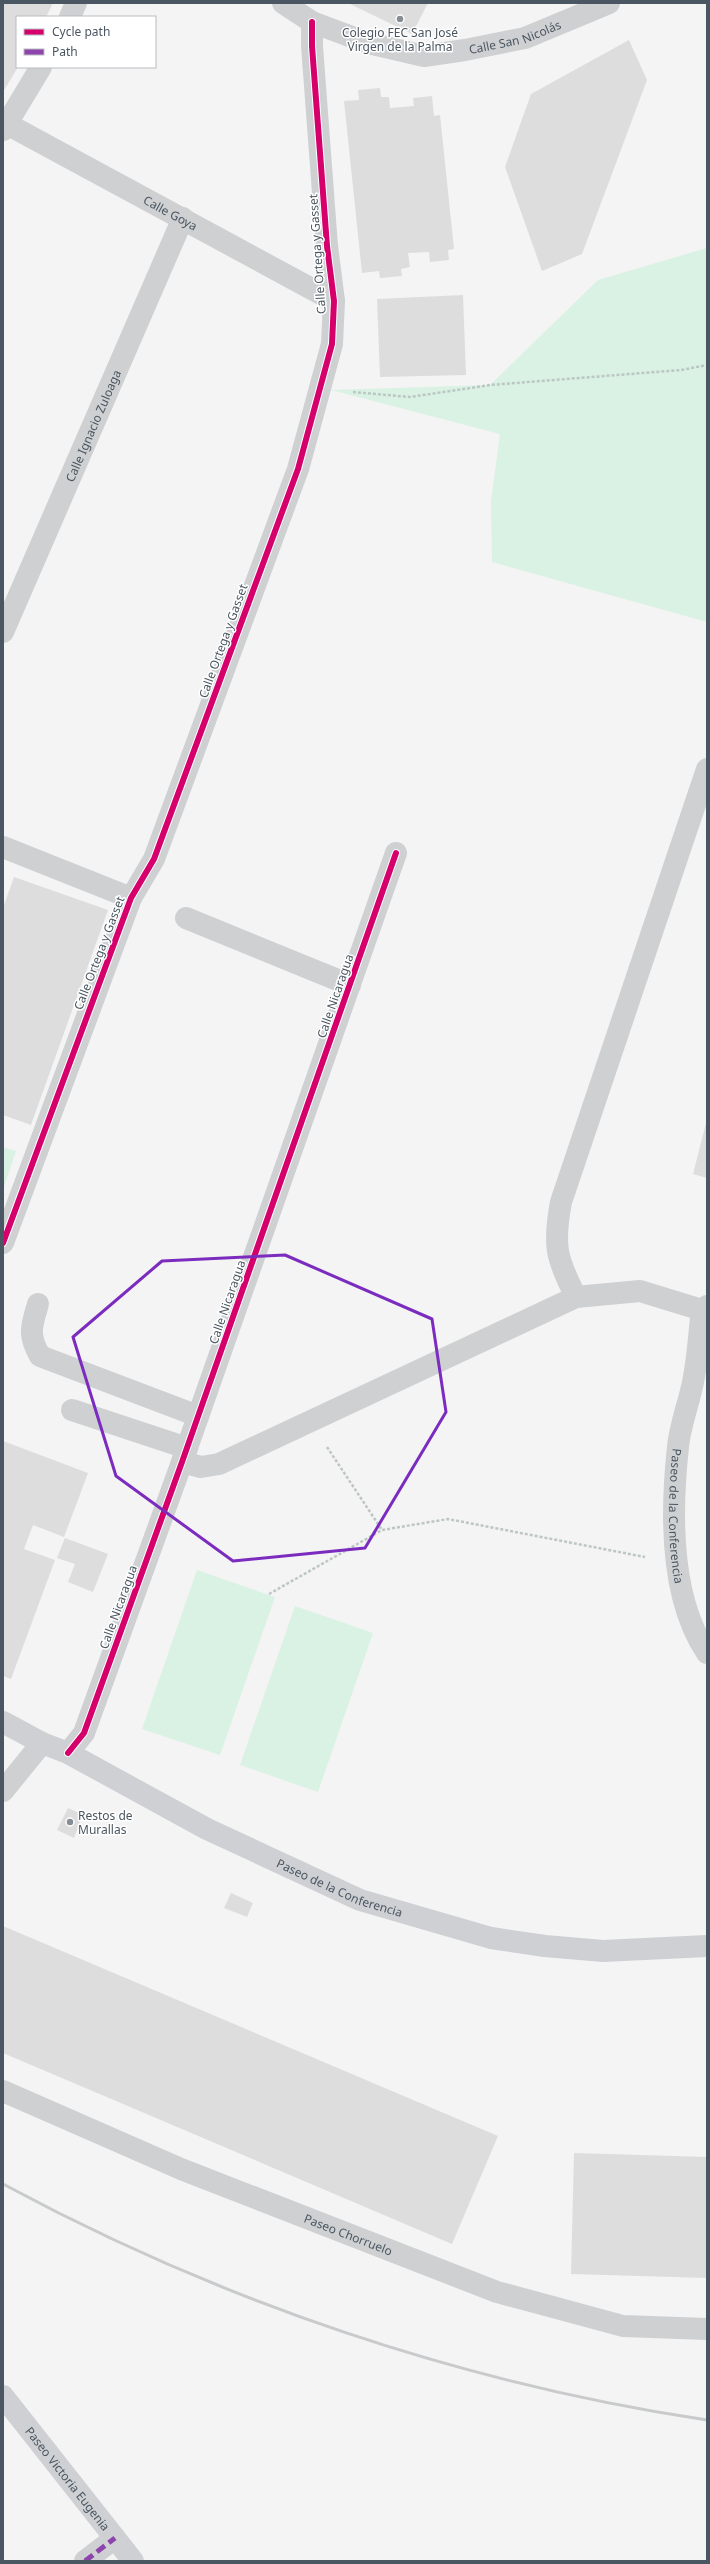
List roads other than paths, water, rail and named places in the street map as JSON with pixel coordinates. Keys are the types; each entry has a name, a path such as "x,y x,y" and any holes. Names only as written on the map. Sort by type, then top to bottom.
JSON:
{"street":[{"path":"70,16 76,3"},
{"name":"Calle San Nicolás","path":"283,3 312,22 368,43 424,56 465,50 524,38 609,3"},
{"name":"Calle Ortega y Gasset","path":"3,1243 131,898 154,859 298,469 318,388 332,344 334,301 327,246 312,54 312,22"},
{"path":"5,127 40,68"},
{"name":"Calle Goya","path":"5,127 184,218 334,301"},
{"name":"Calle Ignacio Zuloaga","path":"3,632 184,218"},
{"path":"576,1297 561,1268 555,1234 561,1202 707,769"},
{"path":"3,847 131,898"},
{"name":"Calle Nicaragua","path":"68,1753 84,1733 185,1455 396,853"},
{"path":"186,918 350,985"},
{"path":"72,1410 185,1455 201,1467 219,1464 576,1297 640,1291 705,1308"},
{"path":"38,1304 31,1326 32,1341 40,1356 198,1416"},
{"name":"Paseo de la Conferencia","path":"705,1308 694,1380 678,1445 674,1529 681,1590 700,1643 707,1653"},
{"name":"Paseo de la Conferencia","path":"3,1722 42,1743 68,1753 207,1829 360,1900 491,1938 545,1946 603,1951 707,1946"},
{"path":"3,1791 42,1743"},
{"name":"Paseo Chorruelo","path":"3,2091 181,2169 497,2292 623,2326 707,2329"},
{"name":"Paseo Victoria Eugenia","path":"3,2396 133,2561"},
{"path":"86,2561 115,2538"}],"railway":[{"path":"3,2184 86,2227 171,2265 257,2301 345,2332 434,2360 524,2384 615,2404 707,2420"}],"place":[{"name":"Colegio FEC San José Virgen de la Palma","path":"400,19"},
{"name":"Restos de Murallas","path":"70,1822"}]}
